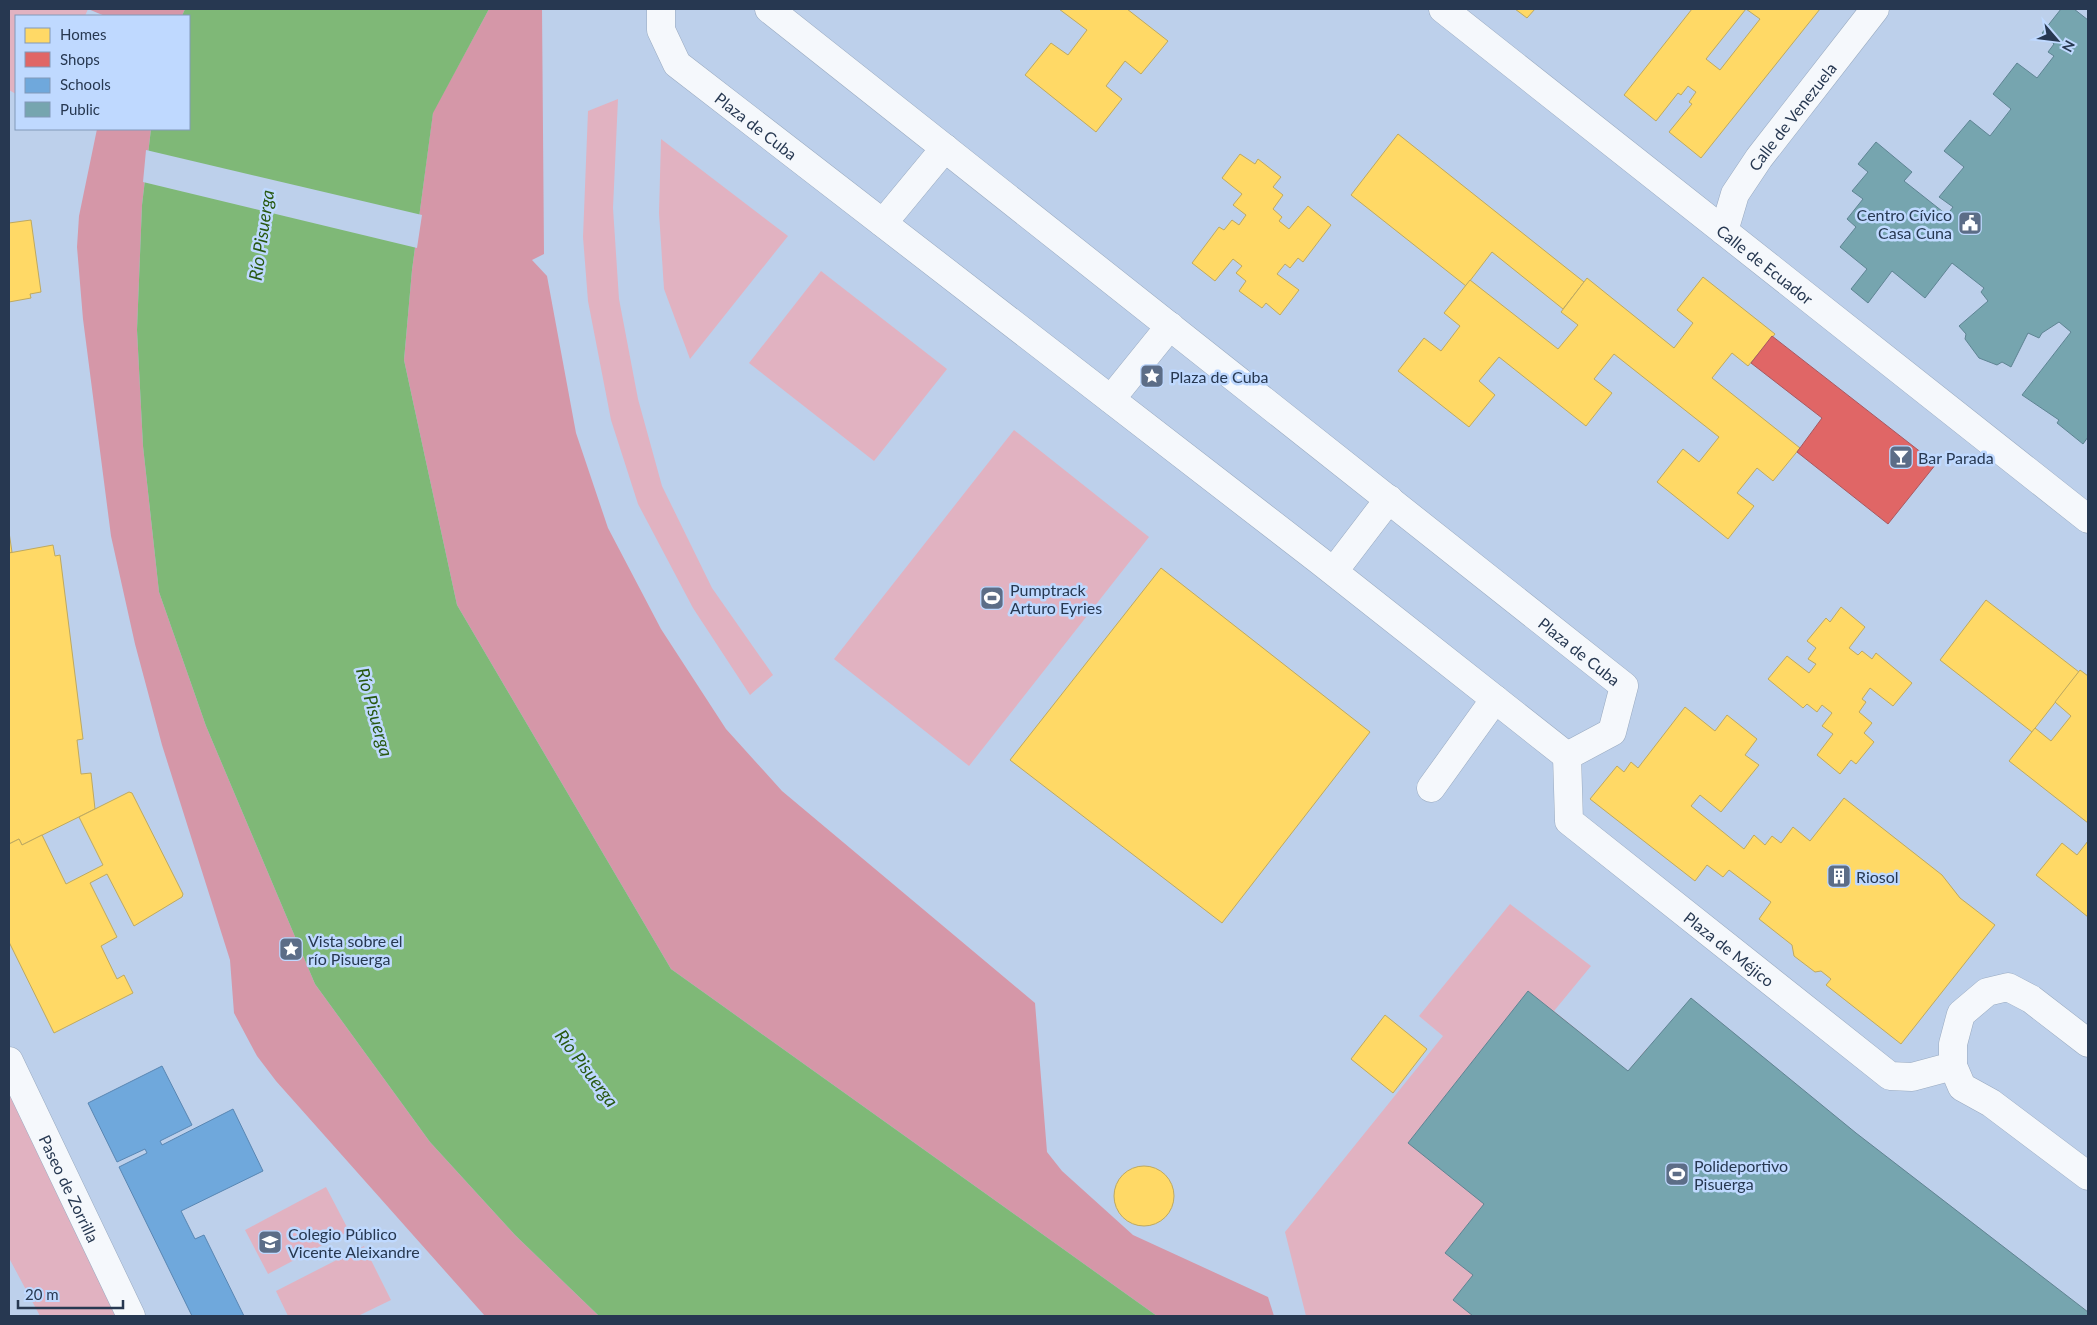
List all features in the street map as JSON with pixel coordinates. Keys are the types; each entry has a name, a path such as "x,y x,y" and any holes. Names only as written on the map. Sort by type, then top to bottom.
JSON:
{"street":[{"name":"Plaza de Cuba","path":"661,9 661,30 677,64 1334,571 1567,756 1612,732 1624,686 769,9"},
{"name":"Calle de Ecuador","path":"1443,9 2088,519"},
{"name":"Calle de Venezuela","path":"1724,231 1735,194 1759,158 1875,9"},
{"path":"883,223 945,148"},
{"path":"1111,399 1170,326"},
{"path":"1334,571 1389,499"},
{"path":"1431,788 1495,699"},
{"name":"Plaza de Méjico","path":"1567,756 1569,821 1890,1076 1912,1077 1953,1066"},
{"path":"2088,1043 2032,999 2008,987 1987,992 1961,1014 1953,1044 1953,1066 1962,1087 1991,1103 2088,1176"},
{"name":"Paseo de Zorrilla","path":"9,1061 131,1316"}],"shaded area":[{"path":"9,9 88,9 85,15 15,15 15,93 9,90"},
{"path":"88,9 185,9 182,15 103,15"},
{"path":"489,9 542,9 544,254 532,260 547,276 576,433 608,528 661,629 726,729 782,791 1035,1003 1047,1152 1062,1171 1133,1235 1268,1297 1274,1316 1157,1316 671,969 457,605 404,360 412,270 433,112"},
{"path":"618,99 613,208 619,299 638,399 662,486 712,588 773,675 750,695 693,608 638,504 611,420 588,301 583,237 588,111"},
{"path":"97,130 151,130 142,205 137,330 143,446 159,592 206,726 315,984 430,1142 515,1235 599,1316 485,1316 276,1081 257,1056 234,1013 230,960 162,745 135,644 111,536 83,319 77,247 79,216"},
{"path":"661,139 788,236 690,359 664,289 659,213"},
{"path":"821,271 947,369 874,461 749,363"},
{"name":"Pumptrack Arturo Eyries","path":"1014,430 1149,537 969,766 834,659"},
{"name":"Polideportivo Pisuerga","path":"1510,904 1591,966 1554,1011 1628,1071 1647,1048 1649,1049 1691,998 1856,1133 2088,1312 2088,1316 1306,1316 1285,1232 1443,1036 1419,1016"},
{"path":"9,1086 120,1316 40,1316 9,1258"},
{"path":"326,1187 349,1231 268,1274 245,1230"},
{"path":"364,1246 391,1300 358,1316 288,1316 276,1291"}],"water":[{"name":"Río Pisuerga","path":"185,9 489,9 433,113 412,270 404,360 457,605 671,969 1157,1316 599,1316 515,1235 430,1142 315,984 206,726 159,592 143,446 137,330 142,205 151,130 190,130 190,15 182,15"}],"pier":[{"path":"146,150 422,215 417,248 143,182"}],"building: Homes":[{"path":"1059,9 1127,9 1168,41 1141,74 1125,61 1106,86 1122,99 1096,132 1025,75 1051,43 1068,55 1087,30"},
{"path":"1515,9 1535,9 1527,18"},
{"path":"1692,9 1746,9 1820,9 1701,158 1669,132 1692,104 1689,102 1696,92 1688,86 1681,95 1678,93 1656,121 1624,95","holes":["1746,9 1760,19 1720,70 1706,59"]},
{"path":"1398,134 1584,282 1563,309 1492,252 1466,286 1351,195"},
{"path":"1240,154 1255,164 1258,159 1281,177 1273,187 1283,195 1273,209 1282,217 1279,221 1289,229 1308,206 1331,225 1303,262 1298,258 1290,268 1285,264 1277,274 1299,290 1280,315 1266,303 1262,308 1239,291 1246,281 1236,273 1242,266 1233,259 1215,281 1192,263 1219,227 1224,230 1232,220 1239,225 1246,215 1233,205 1242,194 1222,178"},
{"path":"31,220 41,292 30,294 31,298 9,302 9,223"},
{"path":"1703,277 1775,334 1748,366 1732,353 1712,378 1800,448 1773,481 1757,468 1737,493 1754,506 1728,539 1657,482 1683,449 1699,462 1719,437 1614,354 1594,379 1612,393 1586,426 1499,357 1479,381 1495,395 1469,427 1398,371 1424,338 1441,351 1460,326 1444,313 1470,280 1558,349 1578,325 1561,312 1587,278 1674,348 1693,323 1677,310"},
{"path":"9,532 12,552 9,553"},
{"path":"53,545 55,556 60,555 83,739 77,740 81,774 91,773 95,809 22,845 19,839 9,844 9,553"},
{"path":"1161,568 1370,732 1222,923 1010,760"},
{"path":"1986,600 2079,672 2032,732 1940,660"},
{"path":"1841,607 1865,627 1849,648 1858,655 1862,651 1872,659 1876,653 1912,683 1893,706 1870,688 1862,699 1866,702 1859,712 1872,723 1864,733 1874,742 1856,764 1851,760 1840,774 1817,755 1833,734 1822,726 1832,713 1822,705 1817,712 1807,704 1803,708 1768,679 1787,656 1809,673 1816,664 1808,659 1816,648 1807,641 1826,618 1830,622"},
{"path":"2080,670 2088,676 2088,823 2009,761 2035,728 2051,741 2071,716 2055,702"},
{"name":"Riosol","path":"1685,707 1715,731 1727,715 1757,739 1745,755 1759,765 1721,812 1700,795 1691,806 1744,849 1754,835 1765,845 1772,836 1781,843 1793,827 1810,841 1844,798 1942,875 1960,898 1995,925 1901,1044 1826,985 1831,979 1821,971 1815,972 1794,956 1792,945 1759,919 1771,902 1729,870 1723,877 1707,865 1695,881 1590,799 1617,766 1624,772 1631,762 1638,768"},
{"path":"129,792 132,793 183,894 182,897 134,926 107,874 90,883 117,937 101,946 117,979 124,975 133,993 54,1033 9,942 9,844 19,839 22,845 42,835 66,884 103,865 79,817"},
{"path":"2088,841 2088,917 2036,875 2062,843 2077,855"},
{"path":"1385,1015 1427,1049 1393,1093 1351,1059"},
{"path":"1144,1166 1161,1171 1169,1179 1174,1196 1169,1213 1161,1221 1144,1226 1127,1221 1119,1213 1114,1196 1119,1179 1127,1171"}],"building: Shops":[{"path":"1772,336 1936,464 1888,524 1797,452 1822,418 1751,363"}],"building: Schools":[{"path":"162,1066 192,1125 160,1141 162,1145 233,1109 263,1171 181,1211 195,1239 204,1235 244,1316 192,1316 119,1167 147,1153 145,1149 117,1162 88,1103"}],"building: Public":[{"name":"Centro Cívico Casa Cuna","path":"2061,9 2074,9 2088,20 2088,437 2083,444 2057,423 2059,420 2022,395 2071,332 2059,322 2042,333 2039,338 2028,333 2011,367 2002,362 1997,365 1979,358 1965,339 1966,334 1959,326 1988,301 1981,292 1984,288 1952,263 1925,298 1892,271 1868,303 1851,289 1867,269 1840,247 1856,227 1847,219 1863,199 1852,191 1868,172 1858,164 1876,142 1912,172 1904,181 1947,215 1953,207 1939,197 1964,167 1944,151 1970,120 1990,136 2011,109 1993,94 2017,63 2037,78 2054,56 2048,52 2054,44 2042,33"},
{"name":"Polideportivo Pisuerga","path":"1528,991 1628,1071 1691,998 1856,1133 2088,1312 2088,1316 1473,1316 1453,1300 1473,1275 1445,1253 1484,1204 1408,1143"}],"place":[{"name":"Centro Cívico Casa Cuna","path":"1970,223"},
{"name":"Plaza de Cuba","path":"1152,376"},
{"name":"Bar Parada","path":"1901,457"},
{"name":"Pumptrack Arturo Eyries","path":"992,598"},
{"name":"Riosol","path":"1839,876"},
{"name":"Vista sobre el río Pisuerga","path":"291,949"},
{"name":"Polideportivo Pisuerga","path":"1677,1174"},
{"name":"Colegio Público Vicente Aleixandre","path":"270,1242"}]}
